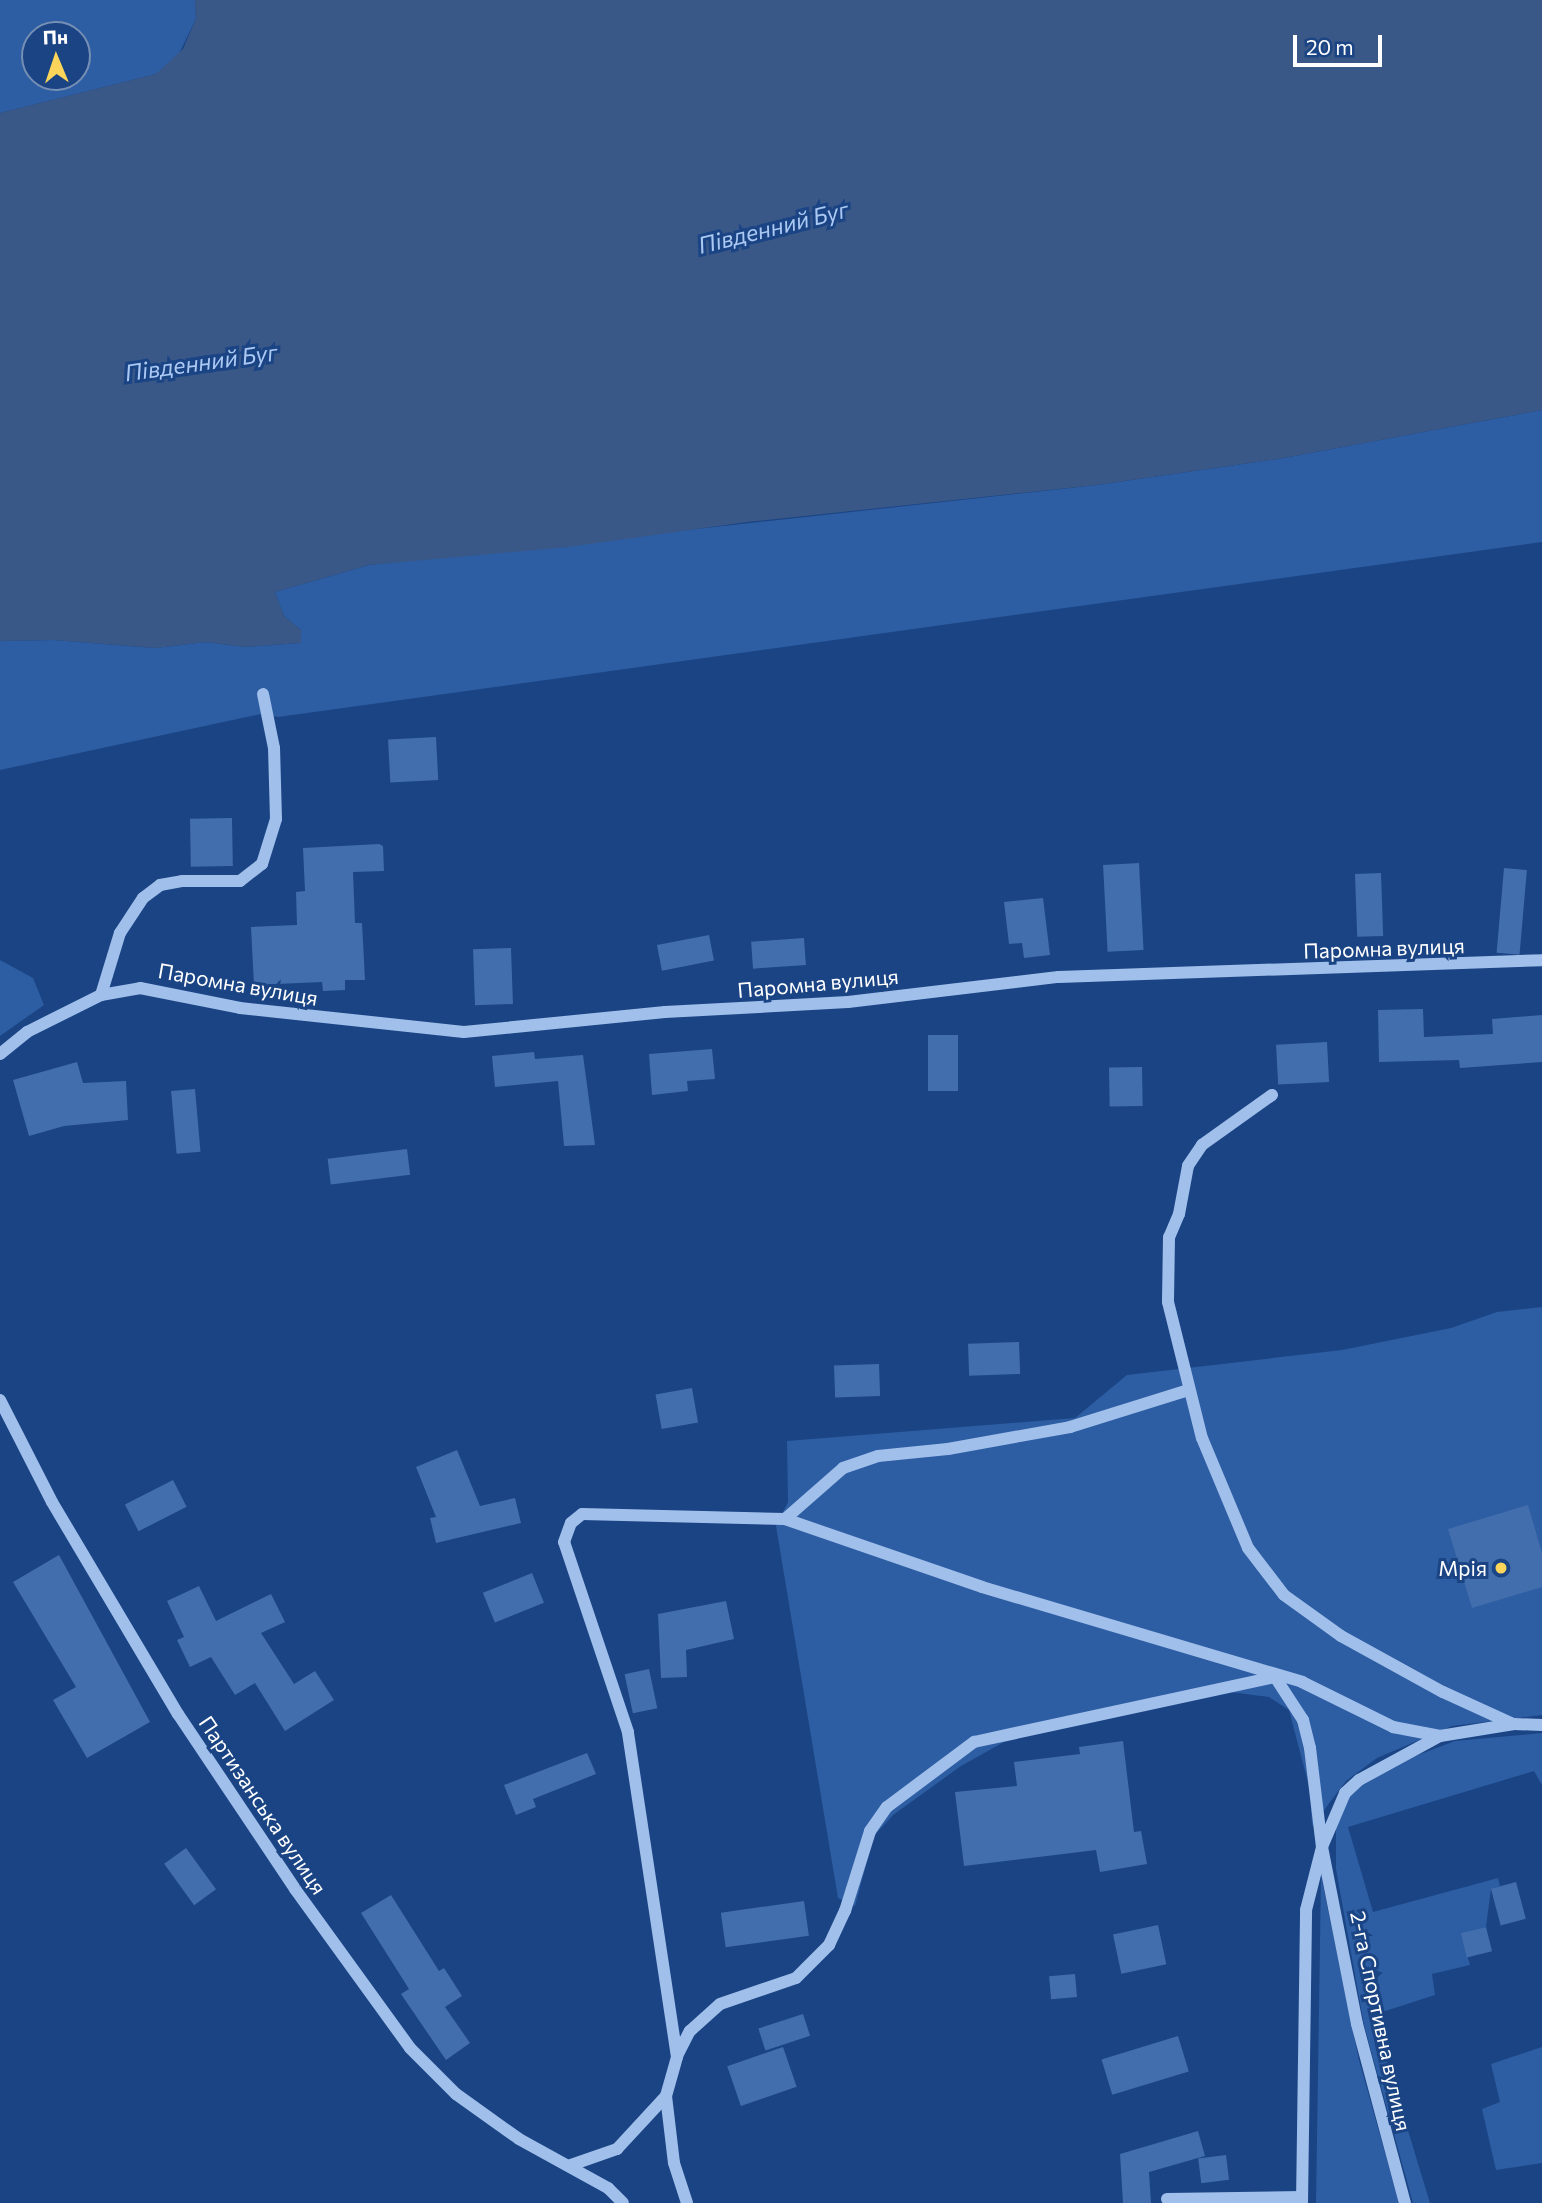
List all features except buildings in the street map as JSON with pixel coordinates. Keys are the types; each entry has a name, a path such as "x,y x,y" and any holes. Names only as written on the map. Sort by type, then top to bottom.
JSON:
{"street":[{"path":"101,995 120,933 143,898 160,885 182,881 240,881 262,863 276,819 274,748 262,694"},
{"name":"Паромна вулиця","path":"0,1054 27,1032 101,995 158,988 240,1008 464,1032 665,1012 848,1002 1059,977 1542,960"},
{"path":"1272,1095 1202,1145 1188,1166 1179,1214 1169,1237 1168,1302 1202,1438 1248,1548 1284,1595 1341,1636 1443,1692 1514,1724"},
{"path":"785,1519 843,1468 878,1456 948,1449 1070,1427 1189,1390"},
{"name":"Партизанська вулиця","path":"0,1400 46,1491 178,1714 295,1889 410,2048 456,2094 519,2140 571,2165 623,2203"},
{"path":"677,2057 628,1732 564,1542 571,1523 582,1514 785,1519 982,1587 1302,1682 1393,1727 1440,1736"},
{"path":"687,2203 674,2163 666,2096 677,2057 690,2031 720,2004 796,1978 829,1945 870,1831 881,1815 911,1786 974,1742 1275,1676"},
{"name":"2-га Спортивна вулиця","path":"1275,1676 1303,1720 1322,1847 1357,2024 1405,2203"},
{"path":"1167,2199 1302,2200 1307,1910 1322,1847 1345,1793 1359,1780 1440,1736 1514,1724 1542,1725"},
{"path":"571,2165 617,2149 666,2096"}],"shaded area":[{"path":"0,0 195,0 196,19 176,60 156,74 91,90 91,21 21,21 21,91 88,91 0,113"},
{"path":"1542,410 1542,542 278,717 261,714 0,770 0,641 54,640 155,648 206,642 245,647 301,643 301,630 284,616 275,592 369,565 1097,485 1278,459"},
{"path":"0,960 33,978 44,1005 0,1036"},
{"path":"1542,1307 1542,1715 1452,1726 1377,1758 1346,1781 1312,1826 1310,1790 1289,1710 1269,1697 1230,1692 1035,1733 1004,1742 961,1766 893,1815 874,1836 855,1906 838,1898 776,1526 788,1502 787,1441 1075,1418 1127,1375 1342,1350 1451,1328 1497,1312"},
{"path":"1542,1733 1542,1785 1534,1771 1348,1827 1373,1912 1498,1878 1500,1886 1491,1889 1486,1927 1461,1934 1470,1965 1432,1974 1435,1995 1373,2015 1430,2203 1413,2203 1364,2025 1336,1869 1336,1819 1350,1794 1381,1769 1455,1741"},
{"path":"1321,1876 1359,2060 1399,2203 1316,2203"},
{"path":"1542,2047 1542,2163 1496,2170 1482,2109 1500,2102 1491,2064"}],"water":[{"name":"Південний Буг","path":"195,0 1542,0 1542,410 1278,459 1097,485 747,522 568,547 369,565 275,592 284,616 301,630 301,643 245,647 206,642 155,648 54,640 0,641 0,113 156,74 183,49 196,19"}],"place":[{"name":"Мрія","path":"1501,1568"}]}
